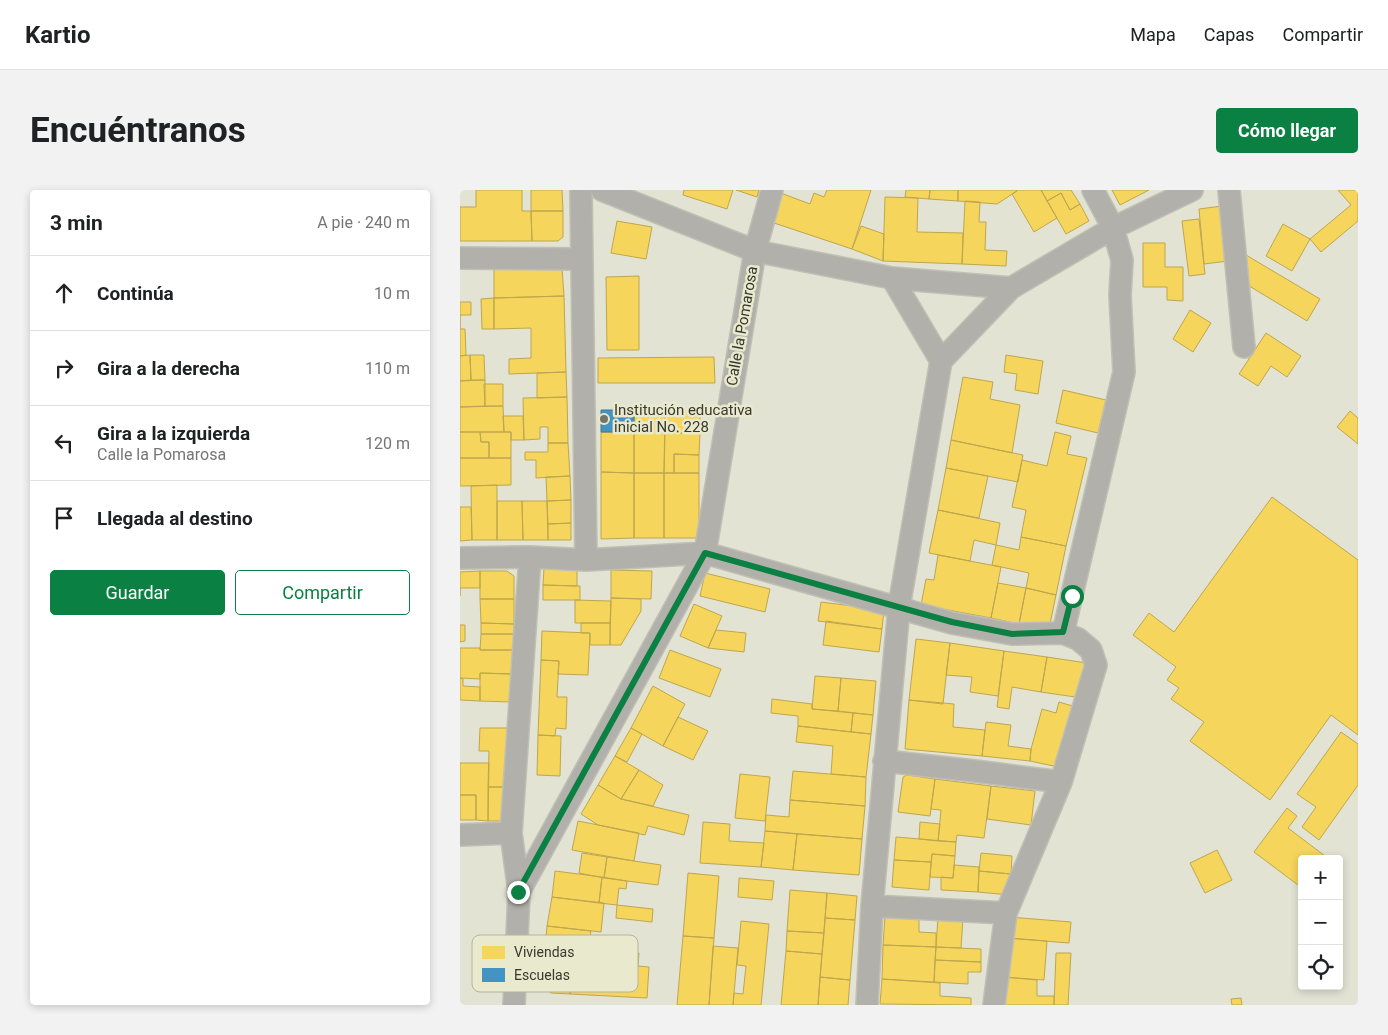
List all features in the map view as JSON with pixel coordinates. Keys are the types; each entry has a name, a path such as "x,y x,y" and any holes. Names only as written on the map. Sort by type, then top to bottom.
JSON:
{"street":[{"path":"581,190 586,560"},
{"path":"602,190 755,250 892,278 1011,288"},
{"name":"Calle la Pomarosa","path":"518,892 705,553 755,250 772,190"},
{"path":"1063,632 1124,372 1120,295 1122,260 1113,228 1093,190"},
{"path":"867,1005 872,906 899,607 941,361 1011,288 1113,228 1192,190"},
{"path":"1229,190 1244,347"},
{"path":"460,258 582,260"},
{"path":"892,278 941,361"},
{"path":"460,558 530,557 586,560 705,553 952,622 1012,634 1063,632 1078,639 1090,650 1096,665 1061,782 1006,913 994,1005"},
{"path":"516,935 518,892 511,833 530,557"},
{"path":"884,761 1061,782"},
{"path":"460,834 511,833"},
{"path":"872,906 1006,913"},
{"path":"514,992 514,1005"}],"building: Viviendas":[{"path":"476,190 522,190 522,211 531,211 532,241 460,241 460,207 476,207"},
{"path":"531,190 562,190 563,211 531,211"},
{"path":"684,190 733,190 727,209 683,195"},
{"path":"736,190 759,190 757,197"},
{"path":"827,190 871,190 852,249 768,221 778,192 810,204 814,193 824,197"},
{"path":"906,190 930,190 929,199 905,197"},
{"path":"930,190 958,190 958,201 929,199"},
{"path":"958,190 1017,191 997,204 958,201"},
{"path":"1018,190 1041,190 1057,218 1034,232 1012,194"},
{"path":"1041,190 1071,190 1080,204 1070,210 1061,193 1047,201"},
{"path":"1112,190 1149,190 1120,205"},
{"path":"1338,190 1358,190 1358,221 1321,252 1310,239 1351,205"},
{"path":"1061,193 1070,210 1080,204 1089,221 1066,234 1047,201"},
{"path":"885,197 918,198 917,232 963,233 962,264 883,261"},
{"path":"965,201 980,202 979,222 986,222 985,250 1007,251 1006,266 962,264"},
{"path":"1222,206 1228,261 1204,264 1199,209"},
{"path":"531,211 563,211 563,237 558,241 532,241"},
{"path":"1199,219 1205,274 1189,276 1182,221"},
{"path":"617,221 652,227 646,259 611,253"},
{"path":"1283,224 1310,239 1292,271 1266,256"},
{"path":"861,226 884,234 883,261 852,249"},
{"path":"1143,243 1165,243 1165,267 1183,267 1183,301 1167,300 1167,287 1143,287"},
{"path":"1246,255 1320,299 1307,321 1246,284"},
{"path":"562,268 564,296 494,298 494,269"},
{"path":"639,276 639,350 607,350 606,277"},
{"path":"564,296 566,372 509,374 509,359 531,358 531,328 494,329 494,298"},
{"path":"494,298 494,329 482,329 481,299"},
{"path":"460,302 471,302 471,315 460,315"},
{"path":"1190,310 1211,323 1193,352 1173,339"},
{"path":"460,329 465,329 466,355 460,356"},
{"path":"1266,333 1301,356 1287,377 1271,366 1258,386 1239,374"},
{"path":"470,355 471,380 460,381 460,356"},
{"path":"470,355 484,355 485,380 471,380"},
{"path":"1006,355 1043,361 1038,394 1015,390 1017,374 1004,372"},
{"path":"714,357 715,383 598,383 598,358"},
{"path":"566,372 567,397 537,398 537,373"},
{"path":"963,377 993,382 990,399 1020,405 1012,453 951,440"},
{"path":"485,380 485,406 460,407 460,381"},
{"path":"484,384 503,384 503,406 485,406"},
{"path":"1063,390 1106,400 1098,433 1056,423"},
{"path":"567,397 568,443 548,443 548,427 540,427 540,439 524,440 523,398"},
{"path":"503,406 504,432 460,432 460,407"},
{"path":"634,410 665,410 664,473 634,473"},
{"path":"665,410 700,411 700,433 665,433"},
{"path":"1350,411 1358,418 1358,444 1337,427"},
{"path":"503,416 523,416 524,440 511,440 511,432 504,432"},
{"path":"460,432 480,432 481,442 489,442 489,458 460,458"},
{"path":"480,432 511,432 511,458 489,458 489,442 481,442"},
{"path":"601,432 634,432 634,473 601,472"},
{"path":"1055,432 1071,436 1067,454 1087,458 1066,546 1021,537 1026,510 1012,507 1022,460 1047,466"},
{"path":"665,433 700,433 699,455 674,454 674,473 664,473"},
{"path":"951,440 1023,455 1018,482 946,468"},
{"path":"548,443 568,443 570,476 536,478 536,460 525,460 525,452 548,452"},
{"path":"674,454 699,455 699,473 674,473"},
{"path":"460,458 511,458 511,485 460,486"},
{"path":"946,468 988,476 979,518 938,510"},
{"path":"601,472 634,473 634,538 601,539"},
{"path":"634,473 664,473 664,538 634,538"},
{"path":"664,473 699,473 699,538 664,538"},
{"path":"570,476 571,500 547,501 546,477"},
{"path":"497,485 497,540 472,540 471,486"},
{"path":"1272,497 1358,560 1358,735 1331,715 1270,800 1190,741 1204,722 1171,699 1179,688 1167,680 1176,667 1133,635 1149,613 1174,632"},
{"path":"571,500 571,523 548,524 547,501"},
{"path":"497,501 522,501 523,540 497,540"},
{"path":"522,501 547,501 548,540 523,540"},
{"path":"460,507 471,507 472,540 460,541"},
{"path":"938,510 1000,523 996,545 974,540 970,561 929,553"},
{"path":"571,523 571,540 548,540 548,524"},
{"path":"1021,537 1066,546 1056,595 1026,588 1029,573 992,565 996,545 1019,550"},
{"path":"938,555 1001,567 991,618 921,605 926,579 934,580"},
{"path":"544,568 577,569 577,586 543,585"},
{"path":"611,570 652,571 651,599 611,598"},
{"path":"480,571 480,588 460,588 460,572"},
{"path":"480,571 507,571 514,576 514,599 480,599"},
{"path":"705,573 770,589 765,612 700,596"},
{"path":"998,583 1026,588 1019,624 991,618"},
{"path":"543,585 580,586 580,600 543,600"},
{"path":"1026,588 1056,595 1049,629 1019,624"},
{"path":"611,598 641,599 641,611 621,645 610,645"},
{"path":"480,599 514,599 514,624 481,623"},
{"path":"575,600 611,601 610,623 575,623"},
{"path":"821,602 884,610 882,629 818,621"},
{"path":"694,604 722,616 708,648 680,636"},
{"path":"826,621 882,629 879,652 823,645"},
{"path":"481,623 514,624 514,634 481,634"},
{"path":"581,623 610,623 610,645 590,645 590,633 581,633"},
{"path":"460,625 465,625 465,641 460,642"},
{"path":"716,630 746,633 744,652 708,648"},
{"path":"542,631 590,633 588,675 558,674 559,661 541,660"},
{"path":"481,634 514,634 513,650 480,650"},
{"path":"916,639 950,643 943,704 909,700"},
{"path":"950,643 1004,651 998,696 970,692 972,677 946,675"},
{"path":"460,648 513,650 512,674 480,673 480,679 460,678"},
{"path":"670,650 721,669 710,697 659,678"},
{"path":"1004,651 1047,657 1041,692 1012,687 1009,709 997,707"},
{"path":"1047,657 1087,663 1082,698 1041,692"},
{"path":"541,660 559,661 557,697 567,697 566,729 556,728 555,736 538,735"},
{"path":"480,673 512,674 512,702 480,701"},
{"path":"815,676 841,678 838,711 812,709"},
{"path":"460,678 463,679 463,686 480,687 480,701 460,700"},
{"path":"841,678 876,681 873,715 838,711"},
{"path":"653,686 685,704 663,746 631,728"},
{"path":"772,699 812,704 812,709 853,713 851,732 798,726 798,716 771,713"},
{"path":"909,700 954,704 953,727 985,730 982,756 905,749"},
{"path":"1059,702 1076,707 1058,767 1030,761 1031,749 1042,709 1056,713"},
{"path":"853,713 873,715 871,734 851,732"},
{"path":"678,717 708,731 693,760 663,746"},
{"path":"986,722 1011,725 1008,746 1031,749 1030,761 982,756"},
{"path":"798,726 871,734 866,777 831,774 833,746 796,742"},
{"path":"480,728 509,728 510,787 488,787 489,751 479,751"},
{"path":"631,728 642,734 627,762 615,756"},
{"path":"1341,732 1358,744 1358,785 1319,840 1302,827 1316,807 1297,794"},
{"path":"538,735 561,736 560,776 537,775"},
{"path":"615,756 639,770 621,799 598,785"},
{"path":"460,763 489,763 488,821 476,820 476,795 460,795"},
{"path":"639,770 663,785 653,806 621,799"},
{"path":"793,771 866,777 865,806 790,800"},
{"path":"740,774 770,777 765,821 735,818"},
{"path":"907,775 935,779 930,816 898,812 903,777"},
{"path":"935,779 991,786 984,838 957,835 956,842 938,841 941,810 931,809"},
{"path":"598,785 621,799 689,815 684,835 648,826 645,835 598,825 581,814"},
{"path":"991,786 1035,791 1031,825 987,819"},
{"path":"488,787 510,787 510,821 488,821"},
{"path":"460,795 476,795 476,820 460,820"},
{"path":"790,800 865,806 862,839 765,831 766,815 789,817"},
{"path":"1287,808 1297,816 1288,828 1324,855 1298,855 1298,885 1254,852"},
{"path":"578,821 639,833 634,861 572,850"},
{"path":"703,822 730,824 729,841 764,843 761,867 700,863"},
{"path":"920,822 940,824 938,841 919,839"},
{"path":"765,831 797,834 793,870 761,867"},
{"path":"797,834 862,839 859,875 793,870"},
{"path":"896,837 956,842 955,856 932,854 931,862 894,860"},
{"path":"1217,850 1232,880 1205,893 1190,863"},
{"path":"582,853 607,857 604,878 579,873"},
{"path":"981,853 1012,856 1011,874 979,871"},
{"path":"932,854 955,856 953,878 930,877"},
{"path":"607,857 661,865 658,885 604,878"},
{"path":"894,860 931,862 929,890 892,887"},
{"path":"954,865 979,867 978,892 941,890 941,877 953,878"},
{"path":"555,871 602,877 599,903 552,897"},
{"path":"979,871 1011,874 1009,895 978,892"},
{"path":"688,873 719,876 714,938 683,936"},
{"path":"602,877 627,881 626,889 619,888 617,905 599,903"},
{"path":"739,878 774,881 772,900 738,897"},
{"path":"790,890 827,893 824,933 787,931"},
{"path":"827,893 857,896 855,920 825,918"},
{"path":"552,897 604,903 601,932 547,926"},
{"path":"617,905 653,909 652,922 616,918"},
{"path":"885,917 919,919 919,932 936,933 936,947 883,945"},
{"path":"938,917 963,918 961,948 936,947"},
{"path":"1009,917 1071,922 1069,943 1007,938"},
{"path":"825,918 855,920 850,980 820,977"},
{"path":"741,921 769,924 761,1005 733,1005 734,993 743,994 746,966 737,965"},
{"path":"547,926 591,931 590,935 546,935"},
{"path":"787,931 824,933 822,954 786,951"},
{"path":"683,936 714,938 709,1005 677,1005"},
{"path":"1007,938 1047,941 1044,980 1003,977"},
{"path":"883,945 936,947 934,982 882,979"},
{"path":"713,946 738,948 733,1005 709,1005"},
{"path":"936,947 981,949 981,962 935,960"},
{"path":"786,951 822,954 818,1005 781,1005"},
{"path":"1056,953 1071,953 1068,1005 1054,1005"},
{"path":"935,960 981,962 981,972 968,972 968,984 934,982"},
{"path":"638,966 649,967 647,998 570,994 570,992 638,992"},
{"path":"820,977 850,980 848,1005 818,1005"},
{"path":"1003,977 1037,980 1037,996 1054,996 1054,1005 1001,1005"},
{"path":"882,979 940,983 940,996 971,998 971,1005 880,1004"},
{"path":"550,992 570,992 570,994"},
{"path":"1241,998 1242,1005 1232,1005 1231,999"}],"building: Escuelas":[{"path":"601,410 634,410 634,432 601,432"}],"place":[{"name":"Institución educativa inicial No. 228","path":"604,419"}],"route":[{"path":"518,892 705,553 952,622 1012,634 1063,632 1072,596"}]}
